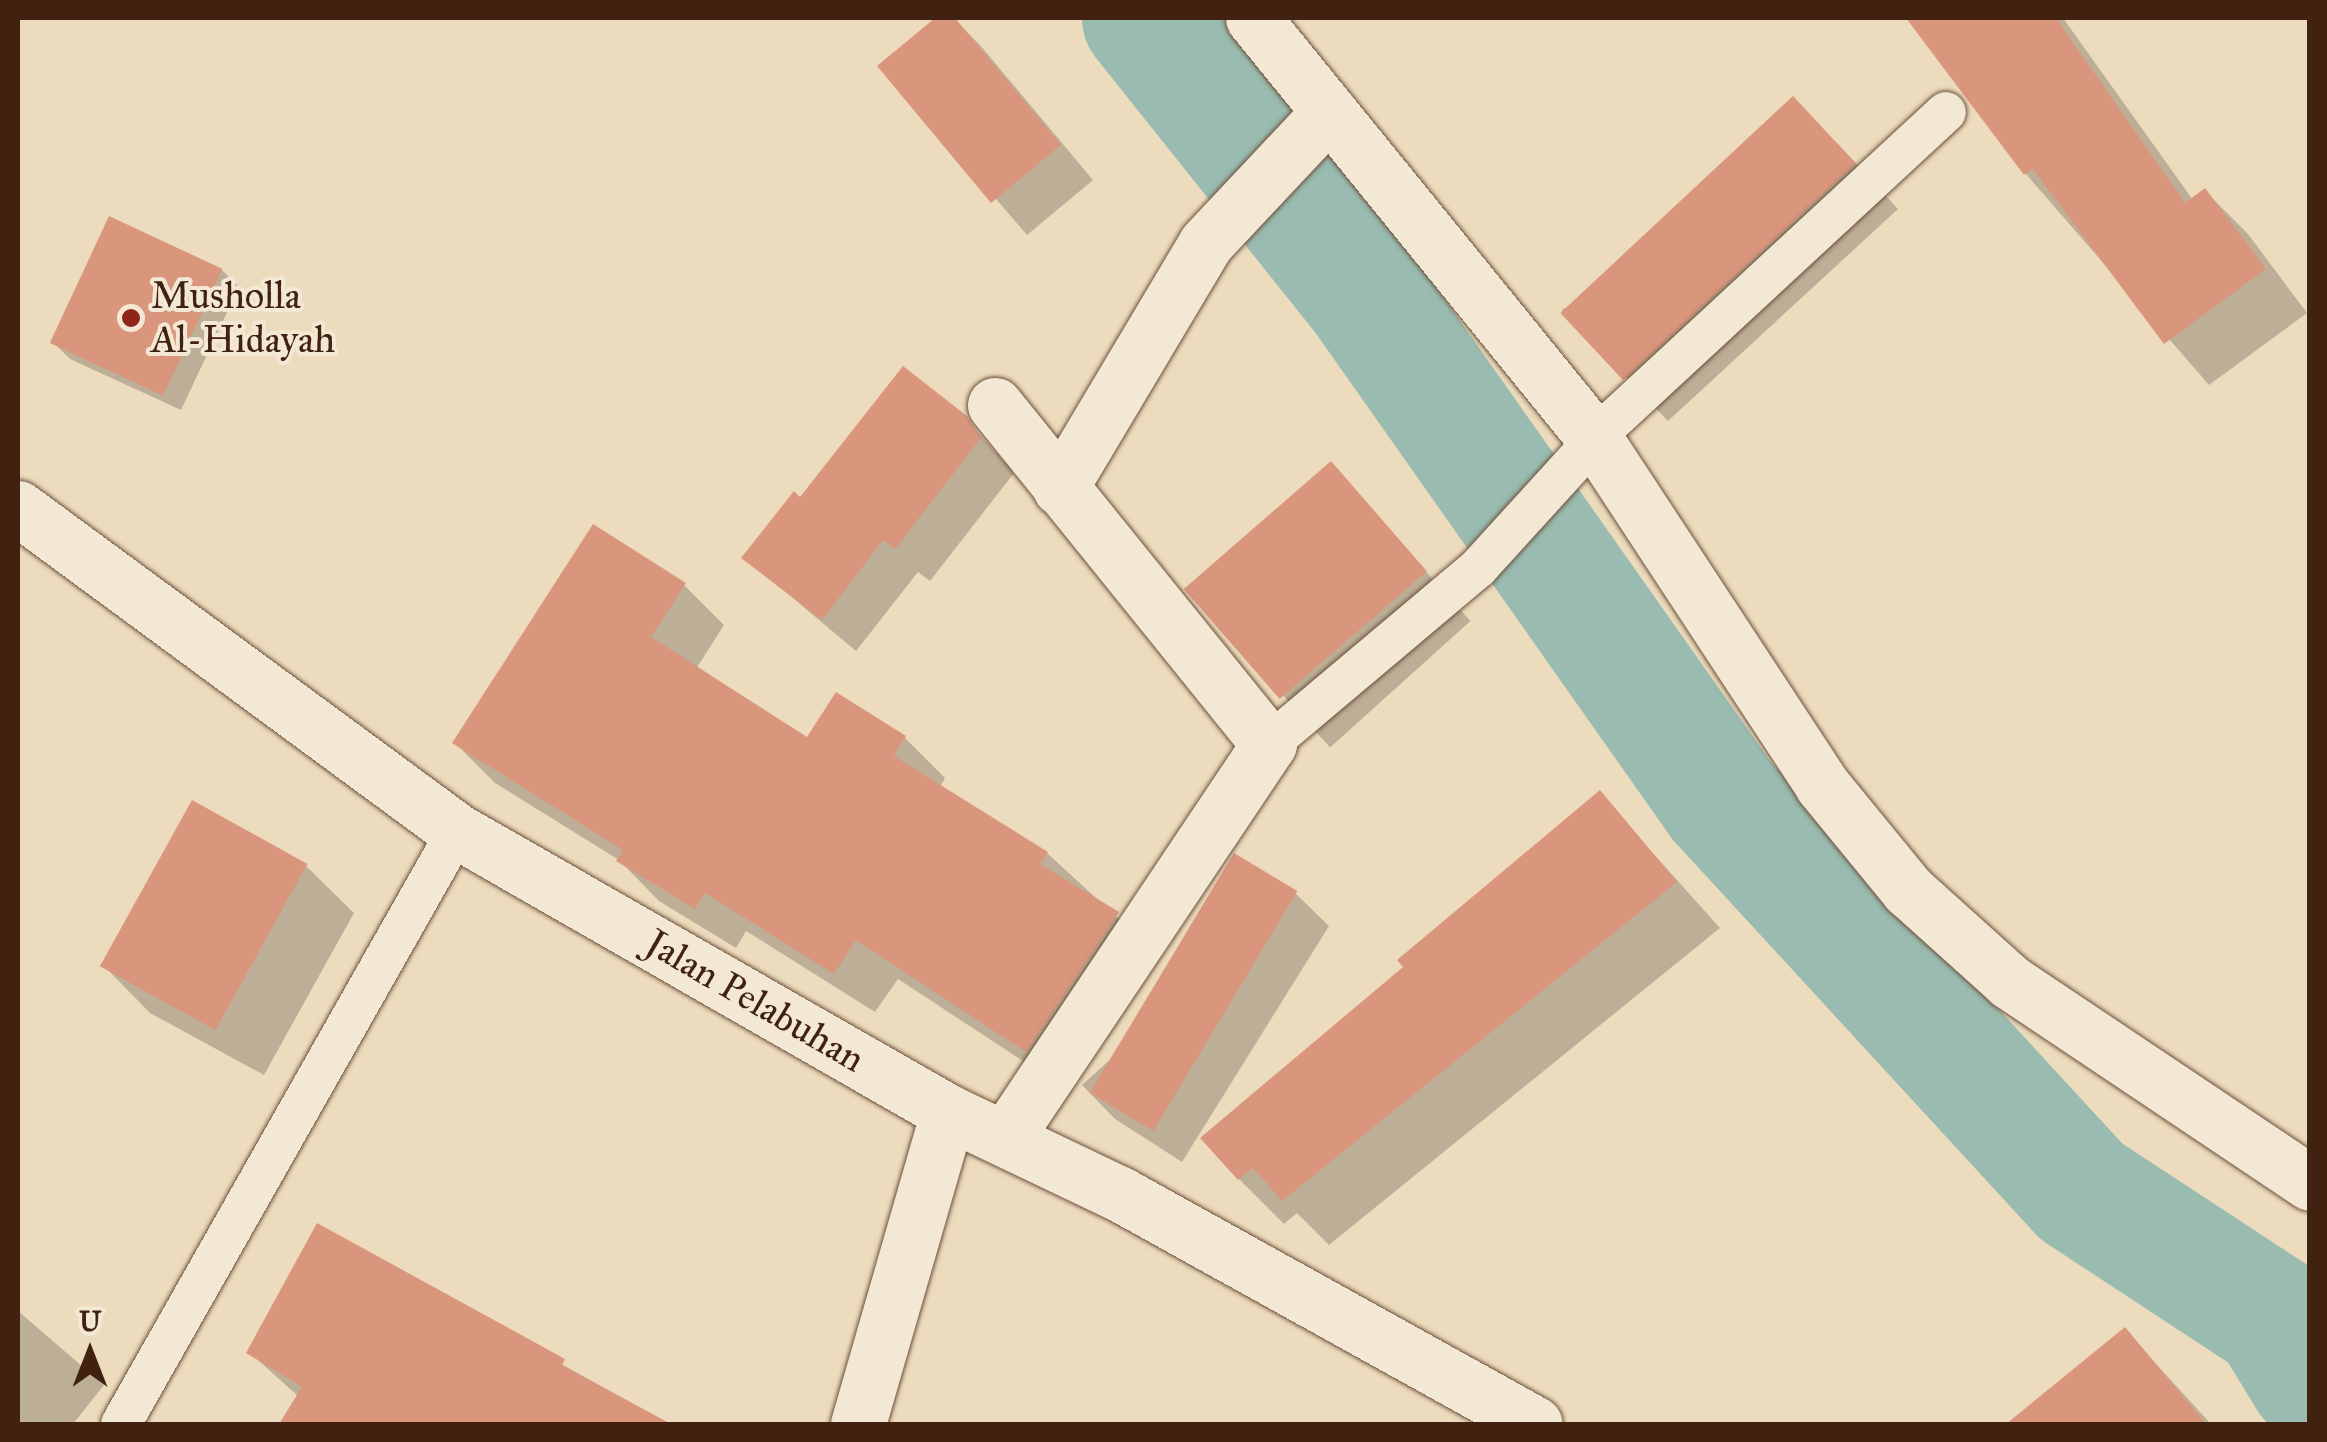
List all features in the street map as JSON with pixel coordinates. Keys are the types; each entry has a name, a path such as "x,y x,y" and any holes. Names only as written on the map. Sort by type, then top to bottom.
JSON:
{"street":[{"path":"1253,18 1596,440 1822,784 1908,890 2010,982 2310,1183"},
{"path":"1060,488 1206,243 1329,112"},
{"path":"995,405 1269,744 1005,1139"},
{"name":"Jalan Pelabuhan","path":"18,508 457,831 948,1112 1120,1194 1536,1424"},
{"path":"858,1424 948,1112"}],"lane":[{"path":"1269,744 1478,568 1596,440 1946,112"},
{"path":"121,1424 457,831"}],"building":[{"path":"935,18 955,18 1061,145 991,203 877,66"},
{"path":"1906,18 2056,18 2185,203 2205,188 2266,269 2164,344 2033,169 2024,175"},
{"path":"1793,96 1856,163 1623,380 1560,313"},
{"name":"Musholla Al-Hidayah","path":"109,216 222,269 163,396 50,343"},
{"path":"903,366 967,416 981,438 895,549 883,540 822,620 741,558 794,491 800,497"},
{"path":"1331,461 1427,571 1280,699 1184,589"},
{"path":"593,524 686,583 651,637 807,737 836,692 906,736 894,756 1048,852 1040,864 1119,912 1026,1052 856,940 834,974 705,893 695,909 616,861 623,850 452,743"},
{"path":"1600,790 1677,882 1282,1201 1253,1168 1238,1180 1200,1138 1403,967 1397,960"},
{"path":"192,800 307,864 215,1030 100,966"},
{"path":"1234,853 1297,891 1153,1131 1090,1093"},
{"path":"317,1223 565,1359 562,1365 671,1424 279,1424 302,1387 246,1353"},
{"path":"2125,1327 2206,1424 2006,1424"}],"waterway":[{"path":"1144,18 1368,299 1721,800 2081,1191 2274,1318 2310,1377"}],"place":[{"name":"Musholla Al-Hidayah","path":"131,318"}]}
